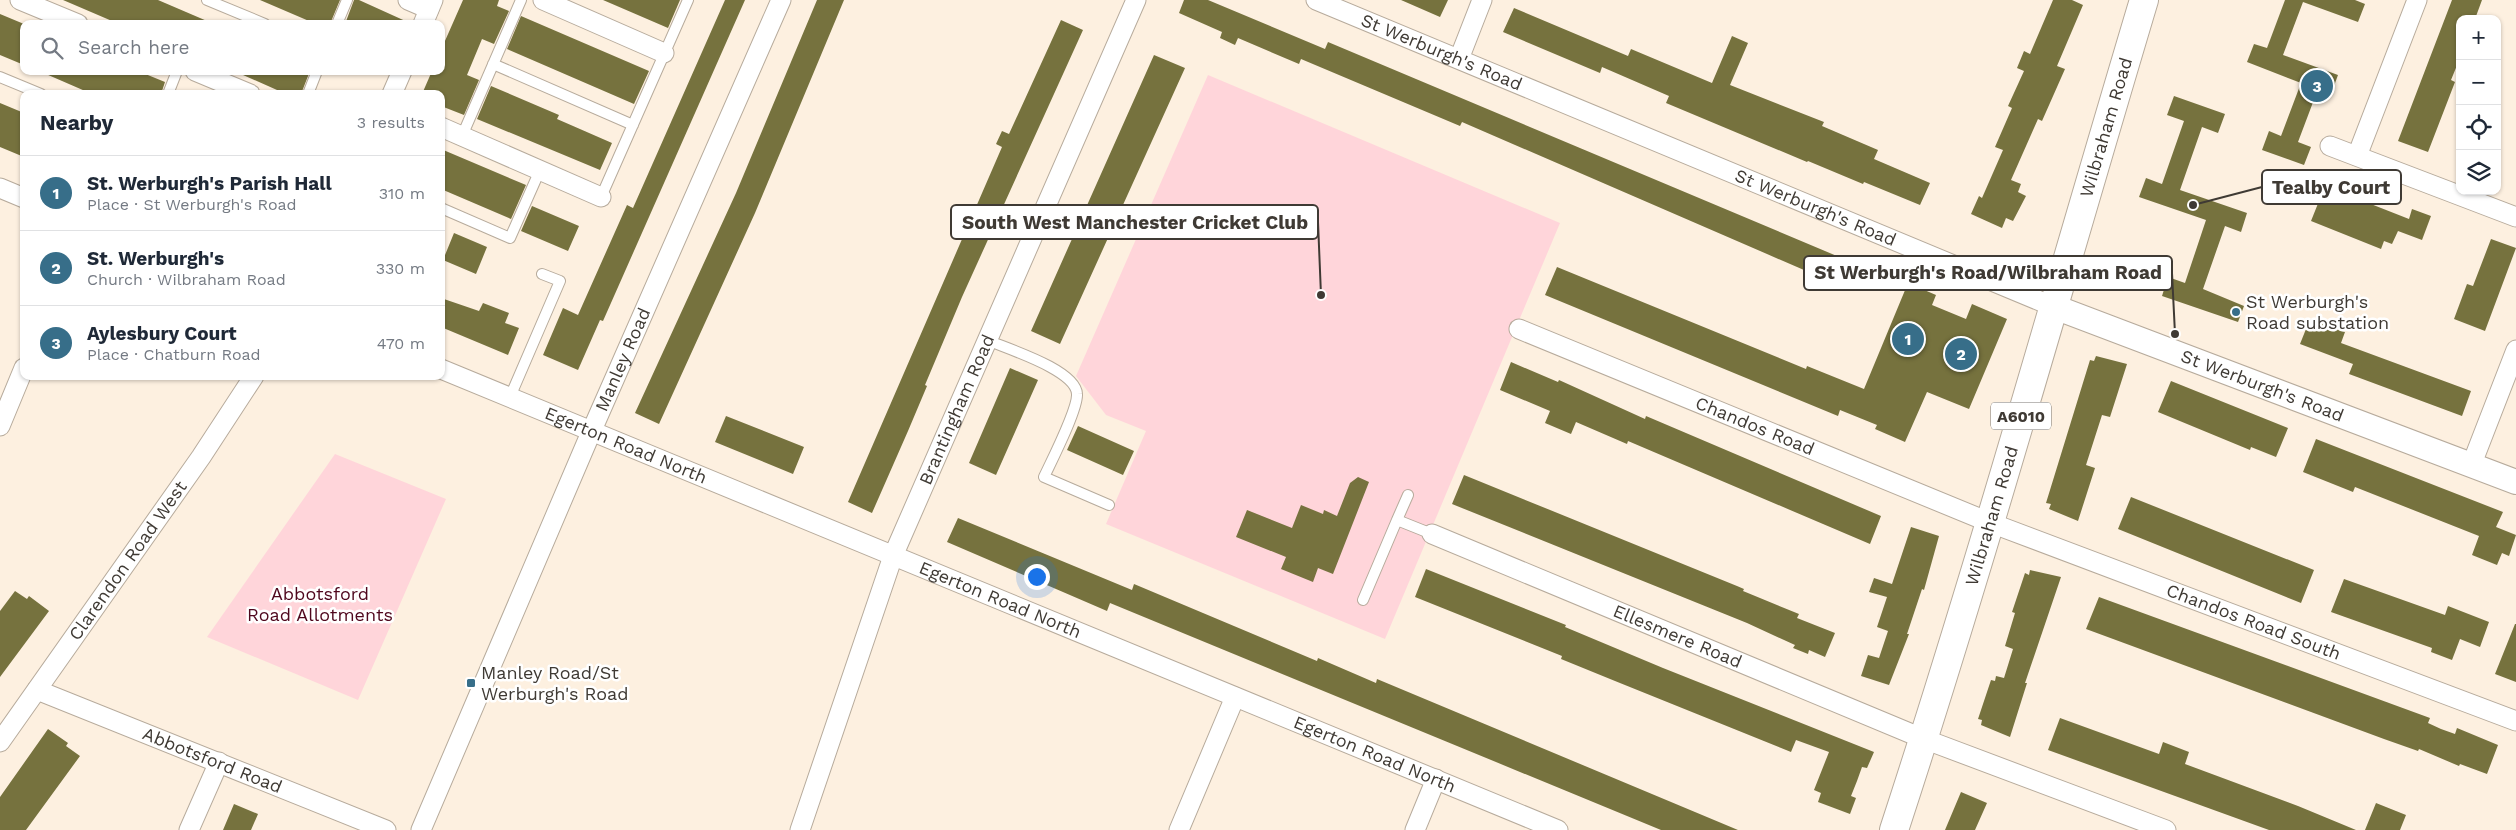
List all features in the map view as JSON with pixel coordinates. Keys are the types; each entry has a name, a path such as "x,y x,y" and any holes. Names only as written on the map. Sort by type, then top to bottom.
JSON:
{"highway":[{"name":"Wilbraham Road","path":"1894,830 1991,523 2052,306 2144,0"}],"street":[{"path":"20,0 68,20"},
{"path":"408,0 428,11"},
{"path":"543,0 664,54"},
{"name":"Manley Road","path":"422,830 592,430 781,0"},
{"name":"Brantingham Road","path":"800,830 893,556 1136,0"},
{"name":"St Werburgh's Road","path":"1316,0 2052,306 2516,482"},
{"path":"1459,60 1482,0"},
{"path":"2357,156 2417,0"},
{"path":"205,75 240,90"},
{"path":"394,90 400,75"},
{"path":"445,129 601,197"},
{"path":"2330,146 2516,216"},
{"path":"0,188 20,196"},
{"name":"Chandos Road","path":"1519,329 1991,523"},
{"path":"2471,466 2516,350"},
{"name":"Egerton Road North","path":"445,371 1558,830"},
{"path":"0,426 20,378"},
{"name":"Clarendon Road West","path":"0,742 251,380"},
{"name":"Chandos Road South","path":"1991,523 2516,721"},
{"name":"Ellesmere Road","path":"1432,534 1924,739 2166,830"},
{"name":"Abbotsford Road","path":"37,690 386,830"},
{"path":"1179,830 1235,697"},
{"path":"189,830 219,762"},
{"path":"1415,830 1436,779"}],"lane":[{"path":"207,0 255,20"},
{"path":"339,20 347,0"},
{"path":"462,136 521,0"},
{"path":"601,197 688,0"},
{"path":"493,64 633,125"},
{"path":"170,90 175,75"},
{"path":"310,90 315,75"},
{"path":"0,77 31,90"},
{"path":"445,210 510,238 540,170"},
{"path":"510,397 560,281 542,274"},
{"path":"987,340 1060,372 1073,382 1076,388 1076,403 1044,477 1109,504"},
{"path":"1363,600 1408,495"},
{"path":"1397,520 1432,534"}],"green space":[{"path":"1208,75 1560,223 1385,639 1106,524 1146,431 1106,415 1076,376"},
{"name":"Abbotsford Road Allotments","path":"335,454 446,499 358,700 207,637"}],"building":[{"path":"63,0 158,0 205,20 110,20"},
{"path":"260,0 340,0 332,20 307,20"},
{"path":"354,0 359,0 403,20 346,20"},
{"path":"463,0 499,0 497,6 509,11 494,44 482,39 467,75 479,80 464,115 445,108 445,90 424,90 430,75 445,75 445,41"},
{"path":"603,0 680,0 668,28"},
{"path":"725,0 745,0 603,321 600,320 578,370 543,355 563,308 578,315 627,205 633,208"},
{"path":"817,0 844,0 755,213 659,424 635,413 736,193"},
{"path":"1184,0 1208,0 1325,49 1328,42 1844,259 1834,283 1462,122 1460,126 1301,59 1299,64 1238,38 1235,45 1220,38 1222,32 1179,13"},
{"path":"1401,0 1448,0 1440,17"},
{"path":"2053,0 2072,0 2083,5 2057,66 2065,69 2042,121 2038,119 2011,180 2021,184 2018,192 2026,196 2013,221 2006,218 2002,228 1971,214 1979,196 1982,198 2003,150 1995,147 2012,108 2008,106 2024,71 2017,68 2024,51 2030,54"},
{"path":"2285,0 2355,0 2365,4 2358,22 2303,2 2283,55 2338,75 2331,94 2318,89 2298,142 2311,147 2304,165 2262,150 2269,131 2281,136 2301,83 2247,62 2254,44 2267,48"},
{"path":"2452,0 2482,0 2476,15 2456,15 2456,68 2451,80 2455,82 2428,152 2398,141"},
{"path":"1514,8 1628,56 1631,49 1712,83 1732,36 1748,43 1730,85 1824,122 1822,126 1878,150 1874,159 1930,183 1920,205 1864,182 1863,184 1807,162 1666,103 1669,96 1602,67 1600,73 1503,32"},
{"path":"0,14 20,22 20,63 0,55"},
{"path":"521,16 649,71 634,104 507,49"},
{"path":"1061,20 1083,30 962,297 925,385 927,386 872,513 848,502 1002,147 996,144 1002,131 1009,134"},
{"path":"1154,55 1185,68 1060,344 1031,331"},
{"path":"48,75 148,75 165,82 162,90 83,90"},
{"path":"243,75 308,75 303,90 277,90"},
{"path":"491,86 559,115 557,119 612,143 600,170 477,119"},
{"path":"2174,96 2225,114 2218,133 2202,127 2180,190 2247,213 2241,232 2225,226 2203,289 2244,306 2238,322 2162,296 2168,277 2185,283 2206,220 2139,197 2146,178 2162,184 2184,121 2167,115"},
{"path":"0,103 20,111 20,155 0,147"},
{"path":"445,151 526,185 511,219 445,191"},
{"path":"2325,186 2409,219 2412,209 2431,216 2422,240 2398,231 2392,244 2384,241 2381,249 2311,221"},
{"path":"532,206 579,226 568,251 521,231"},
{"path":"454,233 487,247 476,274 445,261 445,255"},
{"path":"2491,239 2516,248 2485,331 2454,319 2467,284 2473,286"},
{"path":"1557,267 1806,369 1807,366 1864,389 1908,283 1936,295 1932,305 1966,319 1972,304 2007,319 1969,409 1927,392 1905,442 1875,429 1877,425 1840,410 1838,416 1545,295"},
{"path":"445,299 479,311 483,303 509,313 505,323 519,328 508,355 445,329"},
{"path":"2310,319 2345,332 2341,343 2471,391 2462,416 2349,374 2353,364 2300,344"},
{"path":"2096,356 2127,364 2110,417 2102,415 2086,465 2095,468 2078,521 2049,509 2051,504 2046,503 2090,360 2094,361"},
{"path":"1511,362 1558,382 1559,380 1645,419 1646,416 1881,516 1870,544 1628,441 1627,444 1576,422 1571,434 1545,423 1550,411 1500,390"},
{"path":"1010,368 1038,380 996,475 969,463"},
{"path":"2171,381 2288,428 2276,457 2251,447 2250,450 2158,412"},
{"path":"726,416 804,447 793,474 715,442"},
{"path":"1078,426 1134,451 1123,475 1067,450"},
{"path":"2316,439 2503,512 2496,527 2516,535 2509,556 2502,553 2497,565 2472,555 2479,536 2355,487 2353,492 2303,472"},
{"path":"1464,475 1737,586 1744,589 1743,591 1799,614 1797,618 1835,633 1825,657 1809,650 1808,654 1793,648 1795,645 1747,623 1452,504"},
{"path":"1358,477 1369,482 1333,574 1318,568 1313,582 1281,569 1286,557 1236,537 1247,510 1292,528 1301,505 1323,514 1324,510 1337,516 1350,483"},
{"path":"2131,497 2314,570 2301,603 2118,529"},
{"path":"958,518 1132,590 1134,584 1317,661 1318,658 1376,683 1377,679 1738,830 1661,830 1110,603 1107,611 947,542"},
{"path":"1911,527 1939,536 1924,590 1922,589 1907,634 1909,634 1889,685 1861,676 1868,655 1879,658 1888,631 1877,627 1887,597 1869,592 1874,578 1892,584"},
{"path":"1426,569 1566,625 1565,627 1663,668 1874,752 1867,768 1862,767 1851,796 1856,798 1850,814 1818,802 1821,793 1814,790 1829,752 1796,740 1791,752 1561,659 1562,656 1415,597"},
{"path":"2030,570 2061,577 2025,683 2027,683 2010,737 1981,725 1982,720 1978,719 1991,680 1995,681 1996,676 2004,678 2013,649 2005,646 2015,613 2012,612 2025,573 2029,575"},
{"path":"2344,579 2445,615 2448,606 2489,622 2480,647 2460,639 2452,660 2431,652 2432,648 2331,612"},
{"path":"15,591 27,599 29,596 49,611 0,677 0,611"},
{"path":"2099,597 2430,718 2428,723 2441,729 2455,734 2457,728 2498,745 2487,774 2460,764 2459,766 2419,749 2418,751 2384,739 2086,629"},
{"path":"2516,624 2516,682 2495,674"},
{"path":"2060,718 2159,754 2163,742 2189,752 2185,764 2298,806 2356,830 2269,830 2048,750"},
{"path":"48,729 68,743 66,746 80,756 26,830 0,830 0,797"},
{"path":"1961,792 1987,803 1975,830 1945,830"},
{"path":"2376,803 2406,815 2400,830 2365,830"},
{"path":"234,804 258,814 251,830 223,830"}],"place":[{"name":"Aylesbury Court","path":"2317,86"},
{"name":"Tealby Court","path":"2193,205"},
{"name":"South West Manchester Cricket Club","path":"1321,295"},
{"name":"St Werburgh's Road substation","path":"2236,312"},
{"name":"St Werburgh's Road/Wilbraham Road","path":"2175,334"},
{"name":"St. Werburgh's Parish Hall","path":"1908,339"},
{"name":"St. Werburgh's","path":"1961,354"},
{"name":"Manley Road/St Werburgh's Road","path":"471,683"}]}
